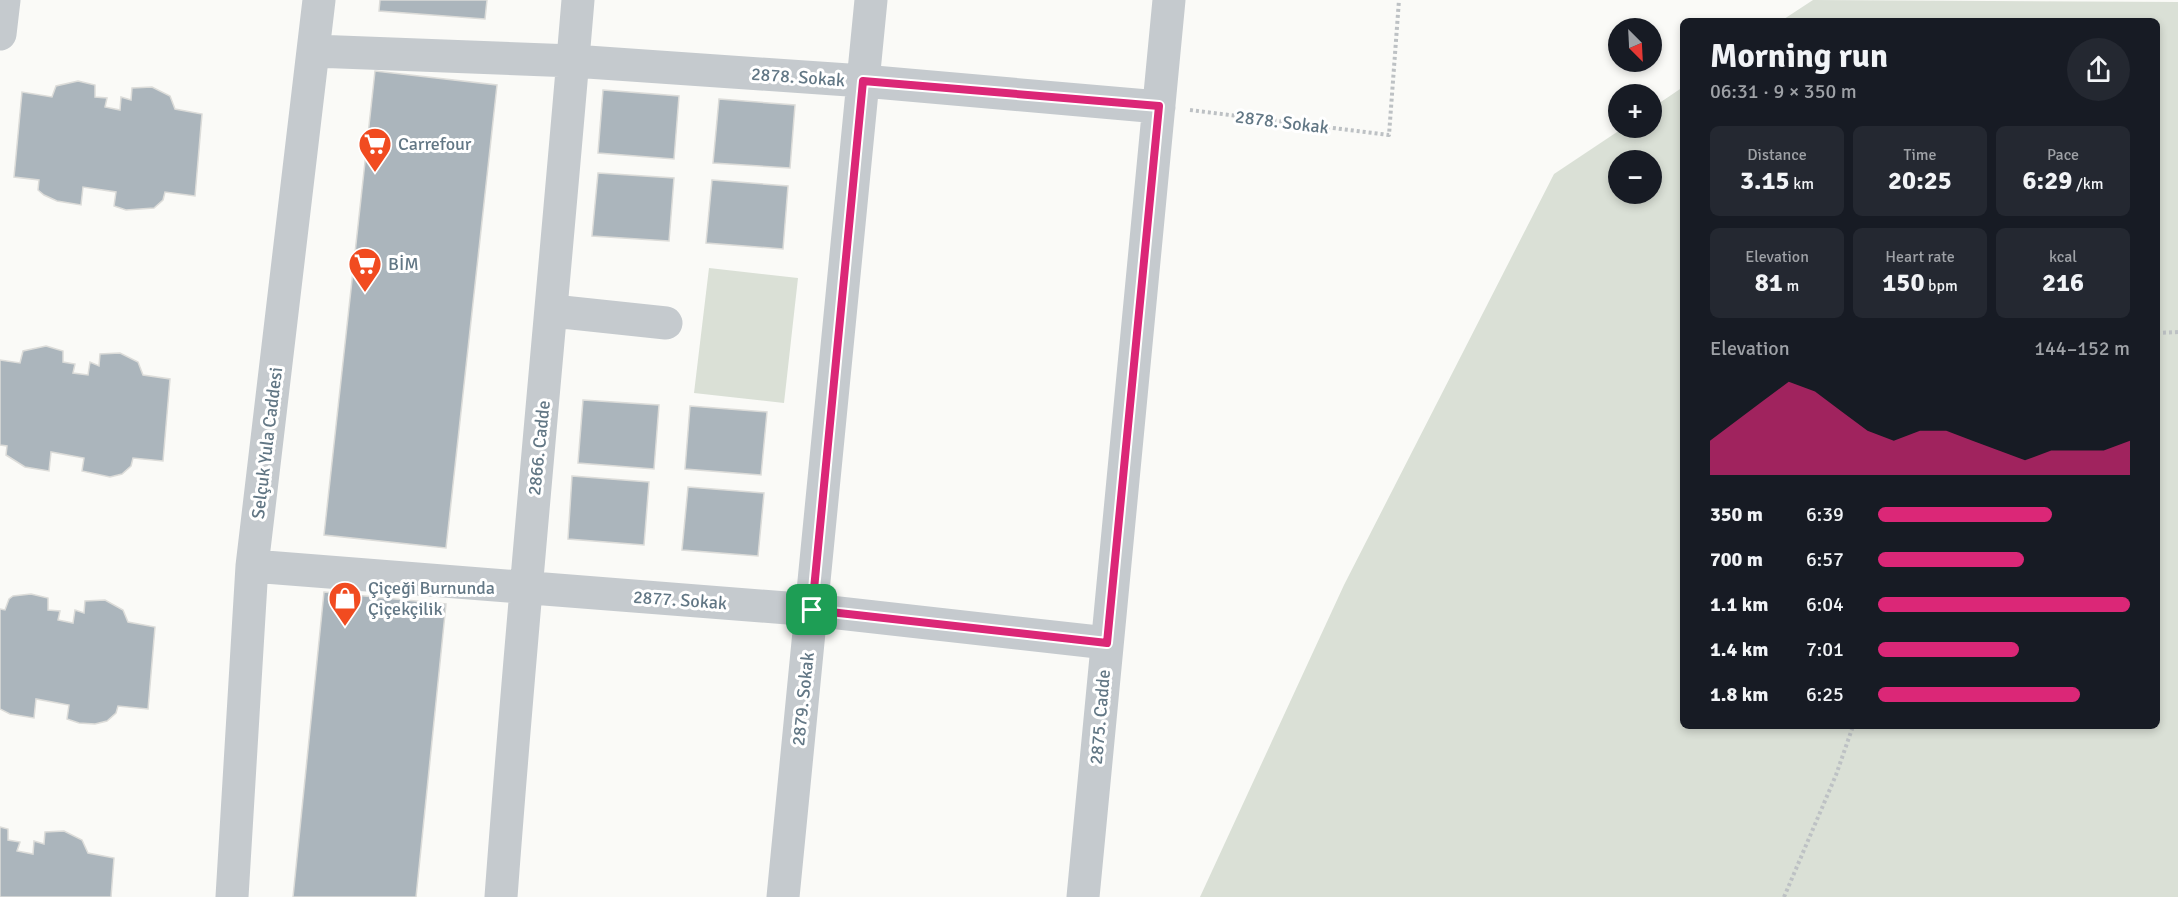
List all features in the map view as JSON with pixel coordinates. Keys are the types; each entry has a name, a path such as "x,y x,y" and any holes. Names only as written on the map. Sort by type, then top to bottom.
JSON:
{"street":[{"path":"0,34 4,0"},
{"name":"Selçuk Yula Caddesi","path":"230,894 252,566 319,0"},
{"name":"2866. Cadde","path":"501,897 524,588 553,310 578,0"},
{"name":"2879. Sokak","path":"783,897 871,0"},
{"name":"2875. Cadde","path":"1083,897 1169,0"},
{"name":"2878. Sokak","path":"314,51 573,61 863,81 1159,106"},
{"path":"553,310 666,323"},
{"name":"2877. Sokak","path":"252,566 812,610 1107,643"}],"path":[{"name":"2878. Sokak","path":"1159,106 1389,135 1398,0"},
{"path":"2160,333 2178,332"},
{"path":"1784,897 1836,775 1851,729"}],"shaded area":[{"path":"1813,0 2178,2 2178,897 1200,897 1344,585 1554,174 1608,138 1662,138 1662,101 1680,89 1680,729 2160,729 2160,18 1786,18"},
{"path":"709,268 798,278 784,403 694,393"}],"building":[{"path":"380,0 487,0 485,19 379,11"},
{"path":"375,71 497,85 446,548 324,535"},
{"path":"78,81 95,85 95,97 107,98 105,107 120,110 121,97 131,100 132,88 152,87 170,96 175,109 202,114 195,196 165,192 163,200 154,208 126,210 114,206 116,192 83,187 81,205 57,201 44,195 38,190 39,180 14,177 22,92 52,97 56,86"},
{"path":"603,90 679,96 674,159 598,153"},
{"path":"719,99 795,105 790,168 713,163"},
{"path":"598,173 674,178 669,241 592,236"},
{"path":"712,180 788,186 783,249 706,243"},
{"path":"46,346 63,351 63,362 75,364 73,373 88,375 90,362 99,366 100,354 120,353 138,362 143,375 170,379 163,461 133,458 131,466 122,474 110,477 82,471 84,458 51,452 49,471 25,467 6,455 7,446 0,445 0,360 20,363 23,351"},
{"path":"583,400 659,405 654,469 578,463"},
{"path":"690,406 767,412 761,475 685,469"},
{"path":"572,476 649,482 644,545 568,539"},
{"path":"688,487 764,493 758,556 682,550"},
{"path":"324,592 446,604 416,897 293,897"},
{"path":"31,594 48,598 48,610 60,611 58,620 73,623 75,610 84,613 85,601 105,600 123,610 128,622 155,627 148,709 118,706 116,713 107,721 95,724 79,723 67,719 69,705 36,699 34,718 10,714 0,709 0,609 5,610 9,599 13,596"},
{"path":"0,827 8,829 8,840 20,842 17,851 33,854 34,841 44,844 45,832 64,831 82,840 88,853 114,858 111,897 0,897"}],"place":[{"name":"Carrefour","path":"375,173"},
{"name":"BİM","path":"365,293"},
{"name":"Çiçeği Burnunda Çiçekçilik","path":"345,627"}],"route":[{"path":"863,81 1159,106 1107,643 812,610 863,81"}]}
